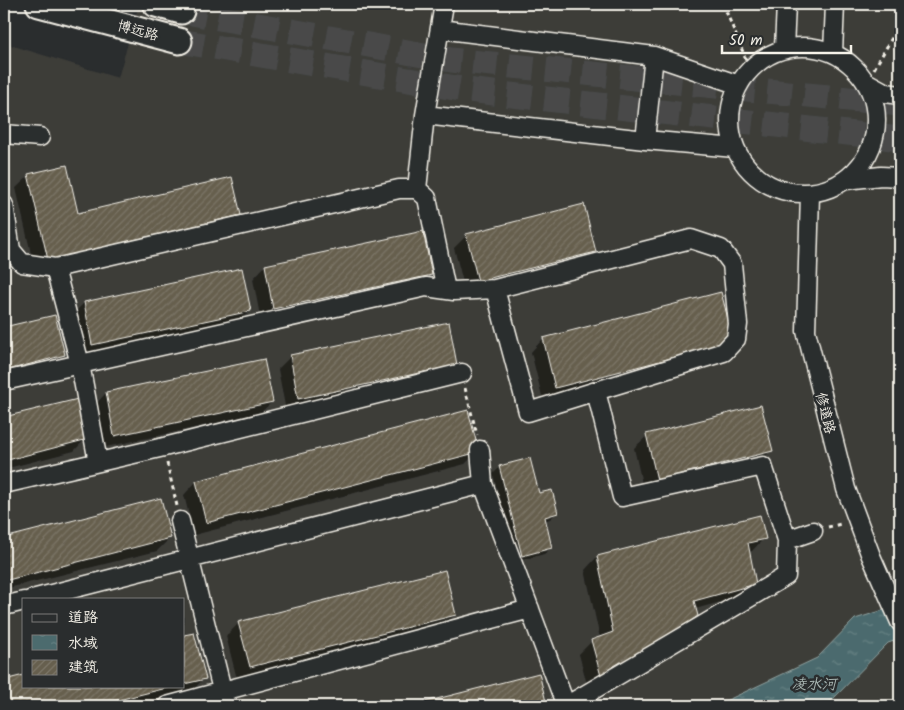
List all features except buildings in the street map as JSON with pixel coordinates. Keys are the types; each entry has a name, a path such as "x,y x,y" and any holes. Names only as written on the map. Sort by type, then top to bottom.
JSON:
{"main road":[{"name":"博远路","path":"39,4 179,41"},
{"path":"156,4 181,11"}],"street":[{"path":"416,189 425,115 444,4"},
{"path":"784,49 786,4"},
{"path":"833,53 835,4"},
{"path":"440,29 654,56 739,85"},
{"path":"809,47 833,53 852,65 866,82 874,102 876,124 874,138 862,164 846,180 829,189 810,194 787,192 765,183 748,168 735,148 730,127 731,105 739,85 750,69 765,57 784,49 809,47"},
{"path":"644,140 654,56"},
{"path":"866,82 886,93 900,95"},
{"path":"425,115 644,140 735,148"},
{"path":"4,134 40,137"},
{"path":"846,180 881,176 900,177"},
{"path":"4,205 11,250 22,264 55,268 399,189 416,189 427,198 446,290"},
{"name":"修遠路","path":"810,194 806,331 846,490 871,556 900,622"},
{"path":"4,381 426,287 454,291 495,289 691,239 721,249 732,264 738,324 736,339 724,352 528,412 495,289"},
{"path":"55,268 80,364 98,462"},
{"path":"4,484 164,447 462,373"},
{"path":"480,450 483,484 566,706 786,576 787,540 763,466 622,497 596,391"},
{"path":"36,598 483,484"},
{"path":"180,521 225,699"},
{"path":"787,540 813,531"},
{"path":"4,606 22,602"},
{"path":"167,706 225,699 530,609"}],"path":[{"path":"723,4 750,69"},
{"path":"866,82 900,24"},
{"path":"462,373 480,450"},
{"path":"164,447 180,521"},
{"path":"813,531 857,520"}],"shaded area":[{"path":"139,4 900,4 900,706 4,706 4,43 118,78"}],"water":[{"name":"凌水河","path":"900,605 900,639 888,643 832,700 816,706 715,706 817,658 855,619"}],"tunnel":[{"path":"181,11 451,60 900,104"},
{"path":"179,41 467,90 900,139"}]}
